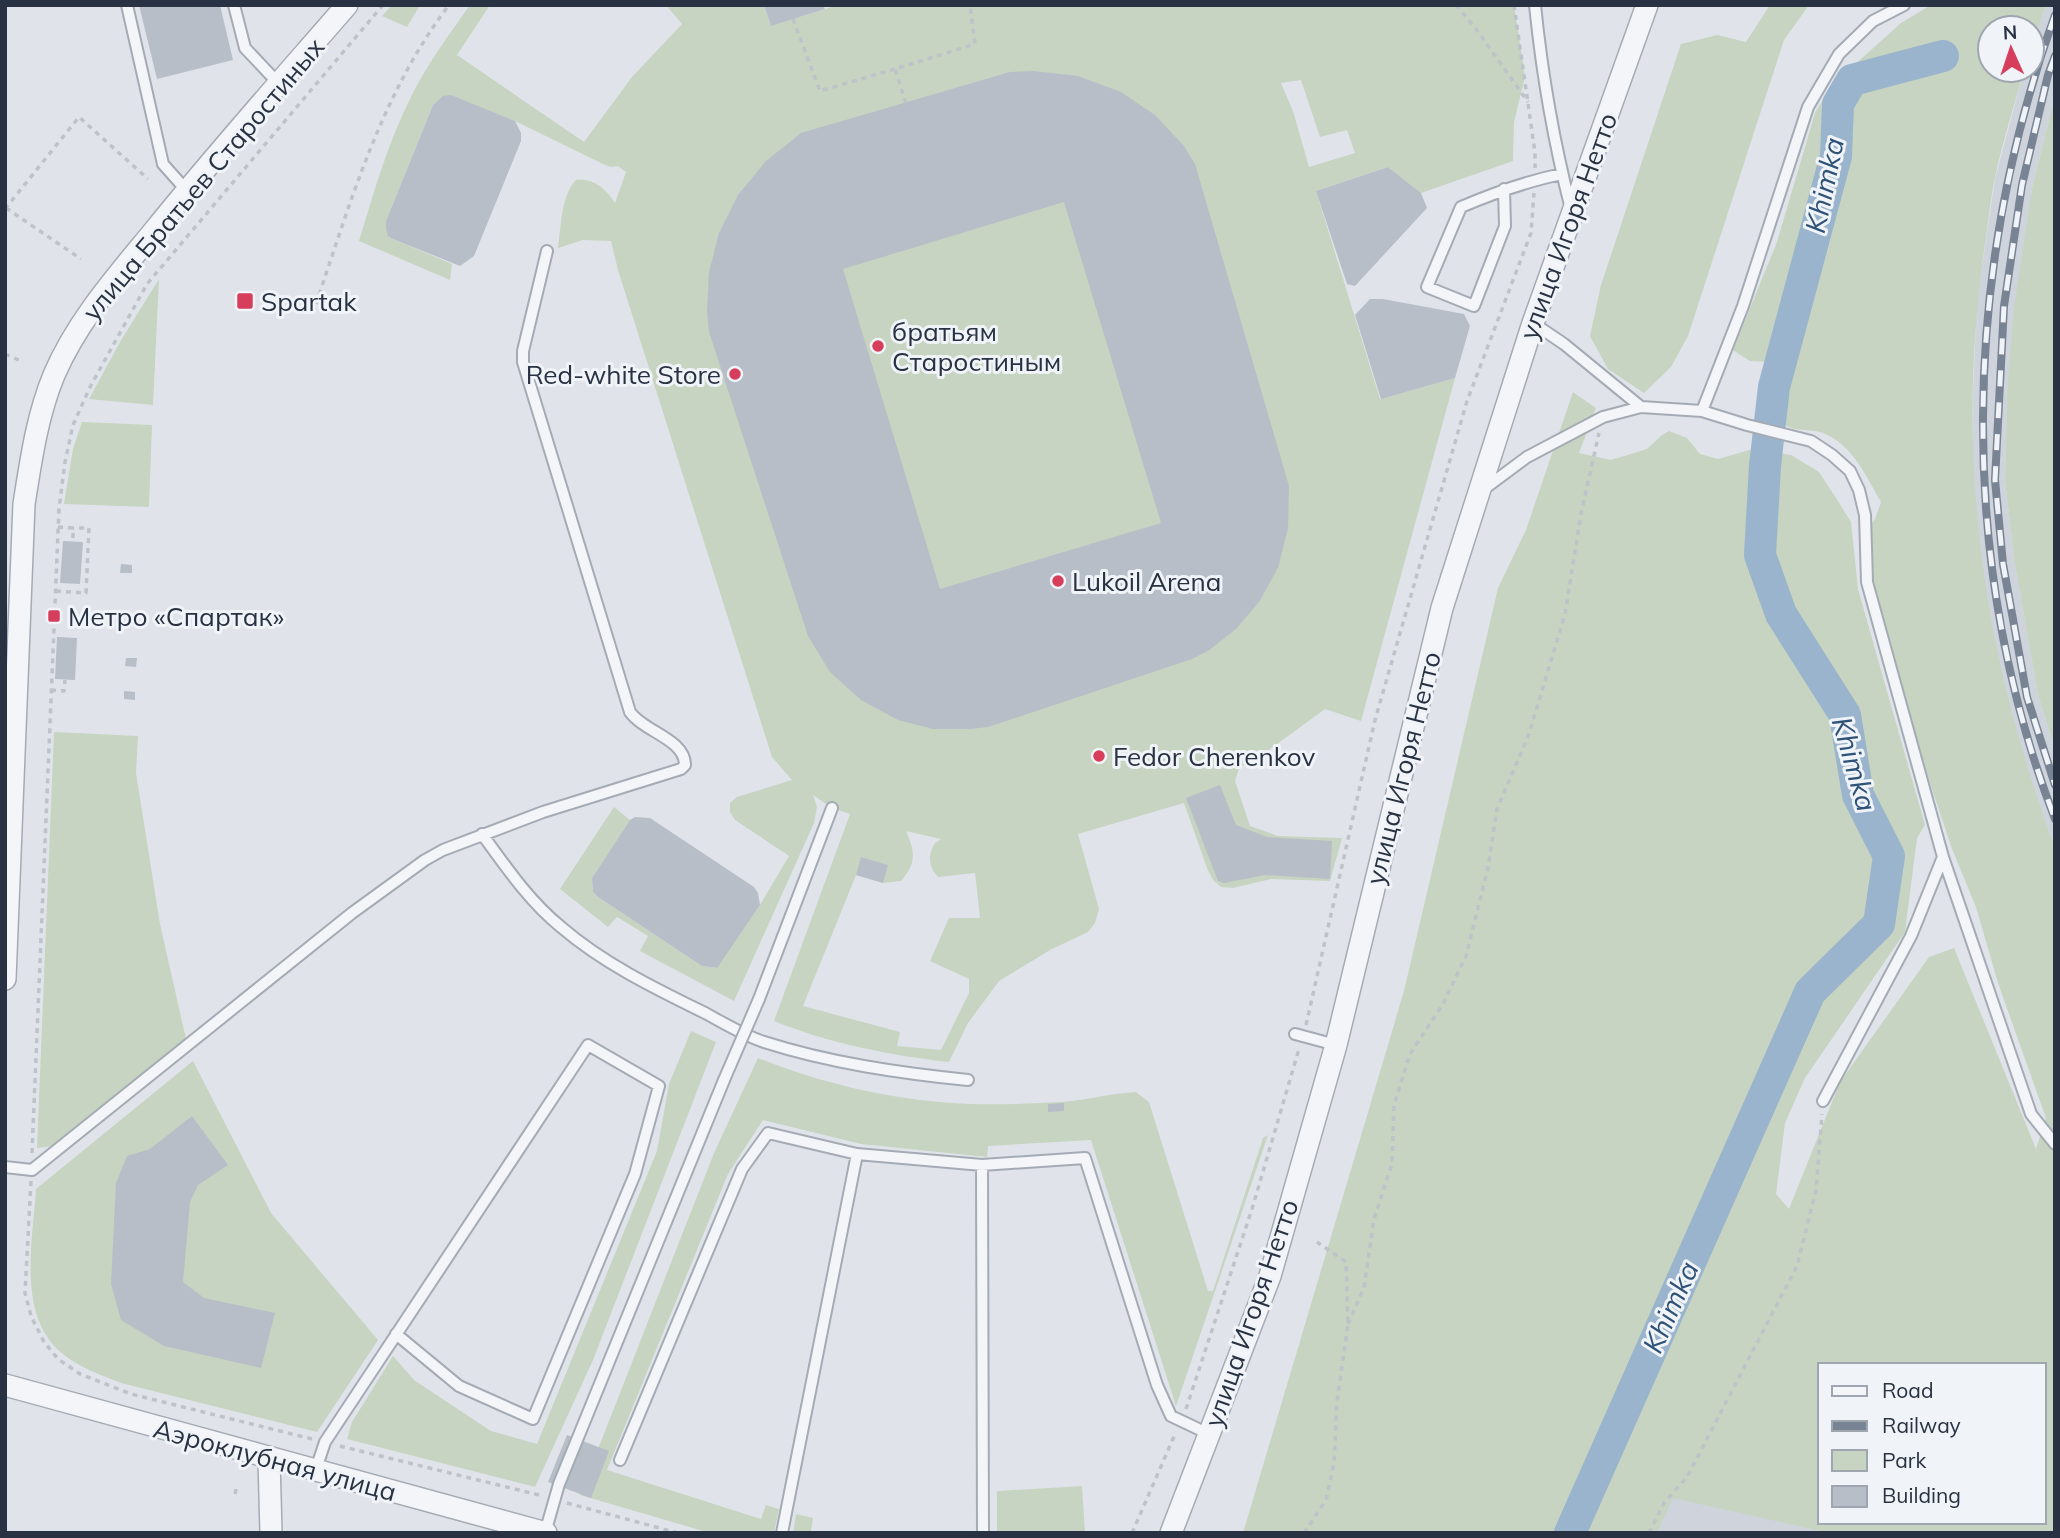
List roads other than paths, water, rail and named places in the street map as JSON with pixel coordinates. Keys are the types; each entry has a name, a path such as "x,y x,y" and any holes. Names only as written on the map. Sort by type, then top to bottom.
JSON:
{"street":[{"name":"улица Братьев Старостиных","path":"5,979 10,738 24,504 32,451 55,374 96,302 187,191 347,5"},
{"name":"улица Игоря Нетто","path":"1171,1533 1270,1276 1336,1045 1442,608 1533,323 1647,5"},
{"name":"Аэроклубная улица","path":"5,1385 545,1533"},
{"path":"269,1459 271,1533"}],"lane":[{"path":"127,5 163,164 187,191"},
{"path":"234,5 246,48 279,84"},
{"path":"1535,5 1539,47 1562,174 1573,213"},
{"path":"1702,411 1743,306 1808,107 1839,54 1873,21 1904,5"},
{"path":"1504,189 1505,226 1474,306 1427,287 1461,207 1504,189 1562,174"},
{"path":"5,1167 32,1170 352,913 425,860 482,834 681,769 685,765 682,753 675,744 636,721 630,712 523,362 523,351 547,251"},
{"path":"1533,323 1564,344 1641,407"},
{"path":"1479,492 1527,457 1603,417 1641,407 1702,411 1811,441 1850,471 1865,515 1867,582 1942,857 2031,1114 2055,1144"},
{"path":"545,1533 559,1485 759,999 832,808"},
{"path":"482,834 519,885 560,927 614,966 687,1004 773,1045 883,1069 968,1080"},
{"path":"1823,1101 1911,936 1942,857"},
{"path":"1299,1035 1336,1045"},
{"path":"315,1472 325,1442 396,1334 587,1045 659,1086 635,1174 533,1419 459,1386 396,1334"},
{"path":"620,1461 742,1169 768,1133 857,1154 982,1166 1084,1158 1157,1385 1171,1416 1209,1434"},
{"path":"782,1533 857,1154"},
{"path":"982,1166 983,1533"}],"waterway":[{"name":"Khimka","path":"1570,1533 1810,992 1879,924 1889,856 1858,795 1845,715 1781,614 1760,555 1765,466 1774,387 1836,156 1838,104 1852,80 1943,56"}],"railway":[{"path":"2055,15 2024,113 2002,214 1988,315 1983,417 1987,520 2000,621 2023,721 2055,819"},
{"path":"2055,56 2022,185 2004,306 1995,480 2003,564 2027,697 2055,785"}],"place":[{"name":"Spartak","path":"245,301"},
{"name":"братьям Старостиным","path":"878,346"},
{"name":"Red-white Store","path":"735,374"},
{"name":"Lukoil Arena","path":"1058,581"},
{"name":"Метро «Спартак»","path":"54,616"},
{"name":"Fedor Cherenkov","path":"1099,756"}]}
